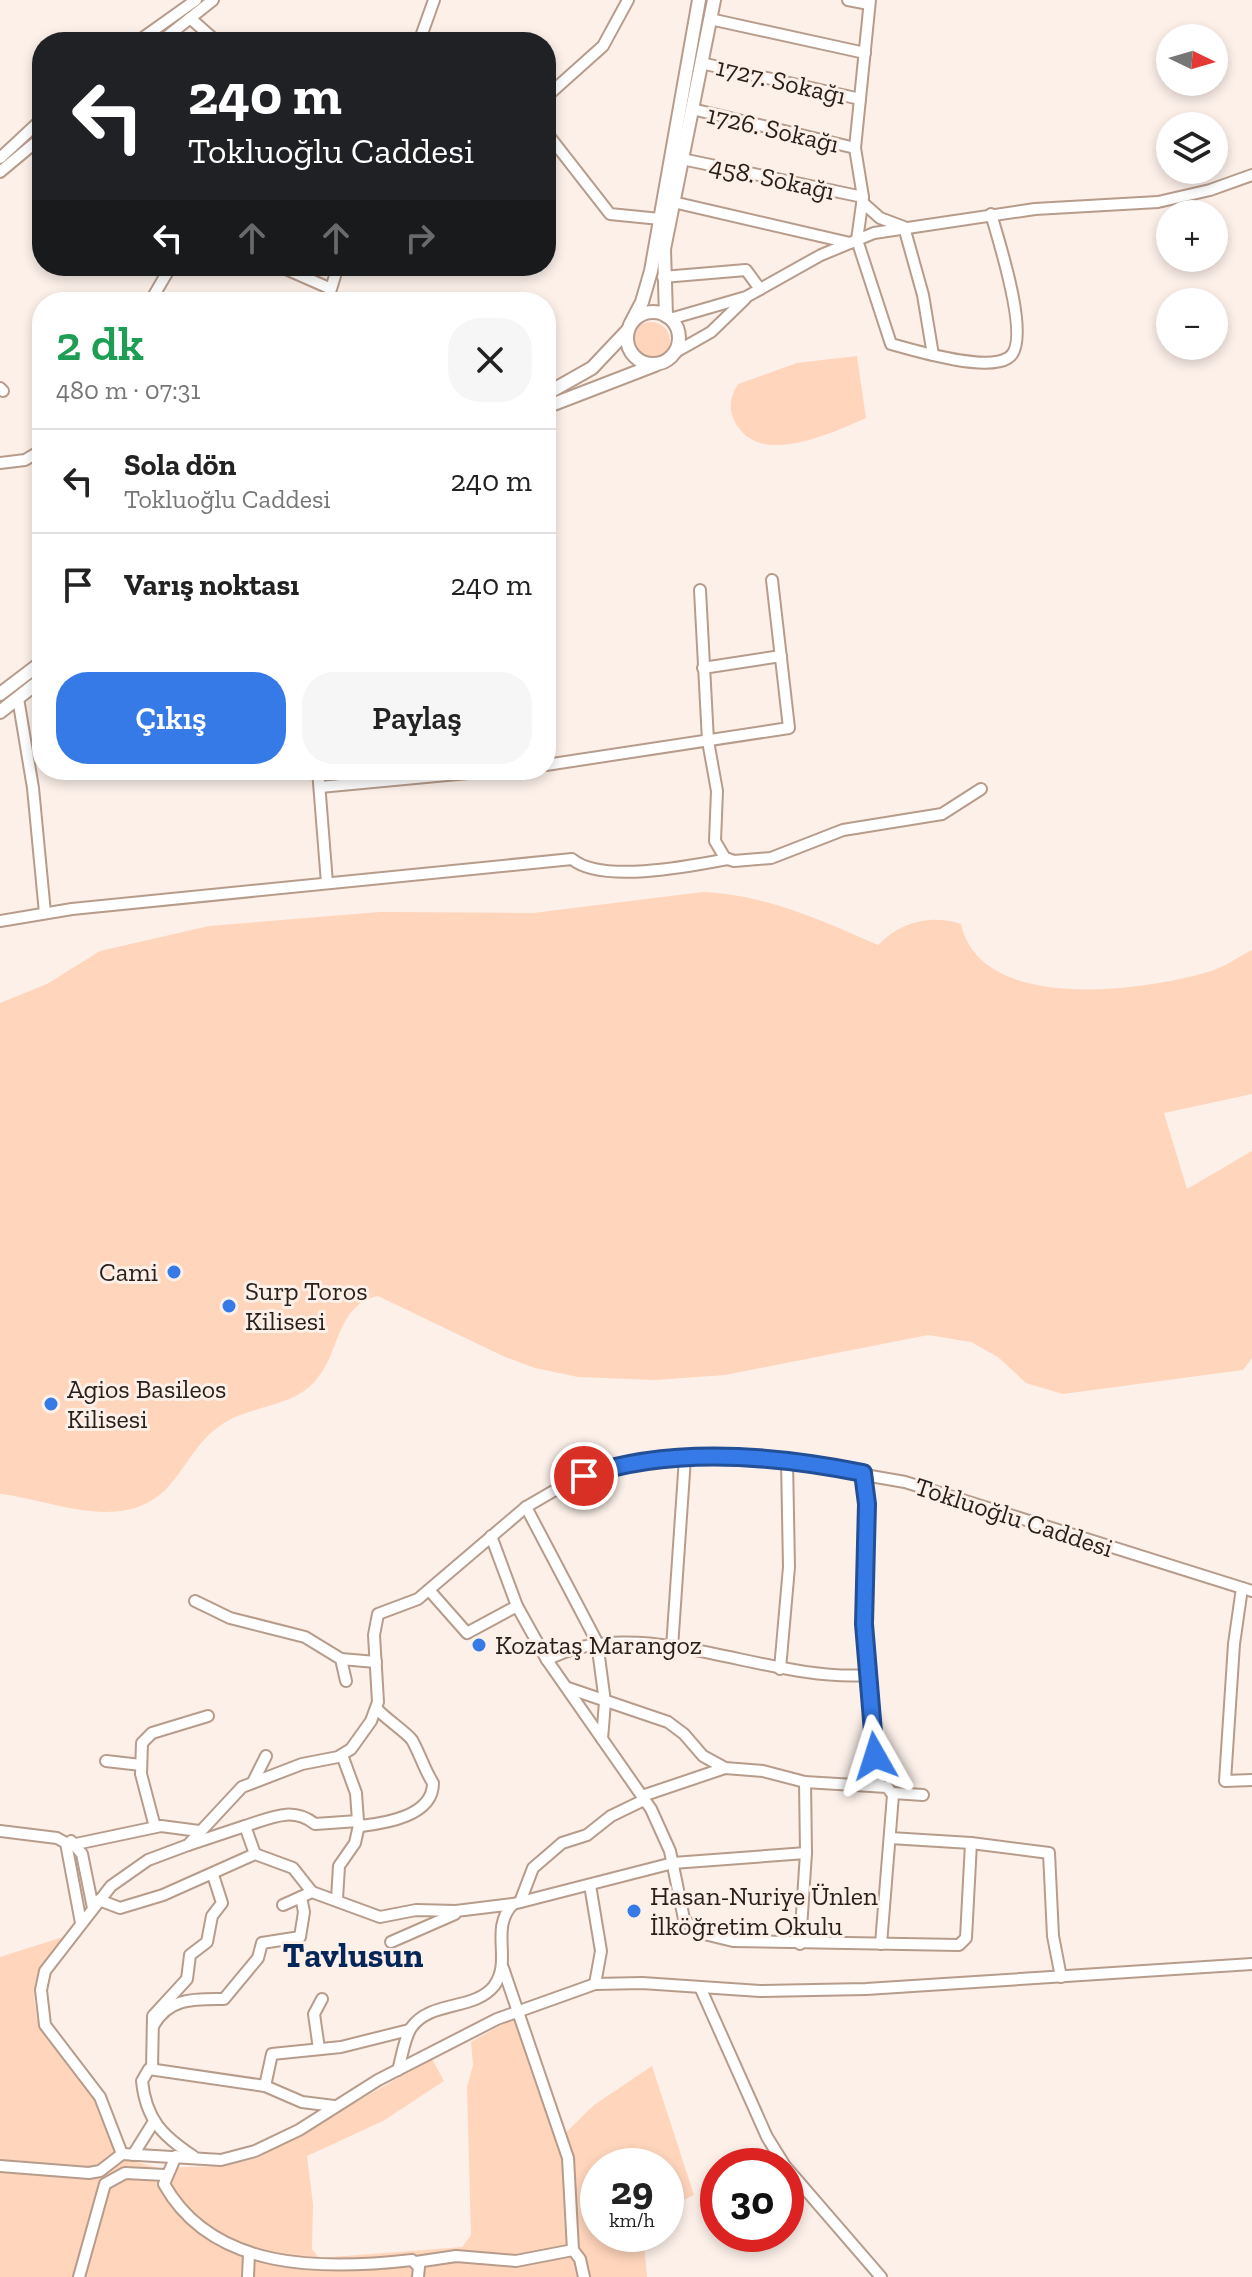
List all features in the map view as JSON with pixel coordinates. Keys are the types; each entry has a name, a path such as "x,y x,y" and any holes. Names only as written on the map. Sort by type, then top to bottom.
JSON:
{"main road":[{"path":"655,364 641,362 631,352 629,328 642,302 660,219 699,0"},
{"path":"556,403 655,364 674,353 679,337 668,318 663,277 664,249 714,0"},
{"path":"556,388 592,368 646,313 668,318"},
{"path":"0,694 32,670"},
{"path":"0,712 32,687"}],"street":[{"path":"151,32 196,0"},
{"path":"172,32 213,0"},
{"path":"423,32 434,0"},
{"path":"556,88 603,46 628,0"},
{"path":"848,0 870,2 855,148 863,199 854,242 891,344 933,355 984,362 1005,360 1016,350 1018,336 1013,303 991,214"},
{"path":"190,18 206,32"},
{"path":"710,19 865,53"},
{"name":"1727. Sokağı","path":"701,63 860,99"},
{"name":"1726. Sokağı","path":"692,109 855,148"},
{"path":"0,158 32,128"},
{"path":"0,172 32,145"},
{"path":"556,145 610,214 660,219"},
{"name":"458. Sokağı","path":"682,159 863,199"},
{"path":"668,318 746,297 821,255 904,227 991,214 1158,202 1200,193 1252,175"},
{"path":"863,199 880,218 904,227"},
{"path":"673,202 854,242"},
{"path":"904,227 923,295 933,355"},
{"path":"663,277 746,270 760,289"},
{"path":"302,276 329,288"},
{"path":"328,292 334,276"},
{"path":"674,353 711,332 746,297"},
{"path":"0,463 18,462 32,455"},
{"path":"556,764 789,728 772,580"},
{"path":"700,590 708,741 716,778 715,841 728,859"},
{"path":"703,668 781,656"},
{"path":"18,698 33,788 45,913"},
{"path":"319,780 327,883"},
{"path":"320,787 386,780"},
{"path":"0,921 45,913 572,859 596,870 669,868 728,859 771,858 843,830 942,814 981,789"},
{"path":"672,1648 685,1458"},
{"name":"Tokluoğlu Caddesi","path":"376,1662 374,1627 378,1614 412,1602 429,1590 526,1507 556,1488 598,1471 685,1458 787,1461 863,1473 961,1497 1247,1590"},
{"path":"780,1669 789,1567 787,1461"},
{"path":"863,1473 867,1504 863,1580 867,1675 879,1784"},
{"path":"526,1507 597,1642 605,1702 602,1739"},
{"path":"491,1536 517,1606 547,1660 643,1798 673,1863 684,1919 695,1929 733,1941 957,1945 965,1941 971,1843"},
{"path":"429,1590 467,1633 517,1606"},
{"path":"1247,1590 1234,1644 1225,1781 1252,1780"},
{"path":"188,1845 230,1796 254,1780 342,1755 360,1738 377,1709 376,1662 341,1659 305,1637 230,1618 195,1601"},
{"path":"547,1660 597,1642 737,1657 780,1669 825,1676 867,1675"},
{"path":"341,1659 346,1681"},
{"path":"566,1687 668,1722 684,1734 707,1760 725,1768 763,1771 805,1782 879,1784 893,1793 923,1795"},
{"path":"127,2155 100,2097 53,2038 41,2013 45,1971 96,1904 136,1867 188,1845 290,1812 302,1814 315,1824 401,1819 430,1797 433,1789 410,1738 392,1726 377,1709"},
{"path":"155,1827 141,1765 141,1747 148,1735 208,1716"},
{"path":"337,1899 339,1866 355,1843 359,1823 356,1793 342,1755"},
{"path":"254,1780 266,1756"},
{"path":"106,1761 141,1765"},
{"path":"584,2277 583,2264 573,2250 568,2158 503,1968 499,1931 505,1913 516,1903 533,1868 562,1843 587,1835 611,1816 643,1798 725,1768"},
{"path":"800,1944 806,1853 805,1782"},
{"path":"881,1944 893,1793"},
{"path":"245,1826 255,1854"},
{"path":"0,1831 57,1838 76,1844 155,1827 199,1831"},
{"path":"57,1838 70,1850 81,1923"},
{"path":"890,1838 971,1843 1049,1853 1053,1936 1061,1977"},
{"path":"76,1844 82,1854 96,1904"},
{"path":"96,1904 120,1908 213,1875 255,1854 293,1868 312,1892 380,1917 416,1910 462,1911 516,1903 673,1863 806,1853"},
{"path":"152,2069 153,2016 187,1979 190,1955 209,1938 212,1916 222,1903 213,1875"},
{"path":"590,1885 601,1951 595,1984"},
{"path":"283,1905 312,1892"},
{"path":"153,2026 164,2010 180,2001 224,1999 258,1958 262,1943 300,1937 304,1912 301,1897"},
{"path":"391,1942 462,1911"},
{"path":"127,2155 221,2160 255,2151 285,2138 398,2070 520,2011 595,1984 823,1991 1252,1964"},
{"path":"265,2086 272,2054 319,2049 409,2030 430,2013 487,1993 503,1968"},
{"path":"700,1987 774,2148"},
{"path":"319,2049 314,2014 322,1999"},
{"path":"398,2070 409,2030"},
{"path":"196,2158 166,2138 153,2123 142,2081 146,2070 265,2086 302,2102 334,2106"},
{"path":"0,2166 89,2173 100,2171 127,2155 153,2123"},
{"path":"176,2156 165,2175 165,2187 192,2221 209,2234 249,2253 281,2261 339,2267 456,2256 516,2261 573,2250"},
{"path":"79,2277 105,2184 125,2173 165,2175"},
{"path":"804,2188 881,2277"},
{"path":"248,2277 249,2253"},
{"path":"416,2262 418,2277"}],"shaded area":[{"path":"651,322 664,328 670,341 664,354 651,360 638,354 632,341 638,328"},
{"path":"857,356 866,418 816,438 777,445 760,443 745,435 734,420 731,402 738,384 797,363"},
{"path":"703,892 771,903 878,945 896,931 916,922 938,920 961,924 975,953 999,972 1031,984 1068,989 1107,989 1180,979 1214,970 1252,950 1252,1094 1164,1113 1187,1189 1252,1151 1252,1358 1243,1370 1063,1394 1026,1383 998,1357 971,1342 928,1335 725,1375 655,1380 578,1377 535,1368 505,1357 378,1296 354,1309 340,1331 324,1369 307,1389 285,1401 224,1423 200,1445 168,1487 150,1501 130,1509 87,1511 0,1494 0,1003 47,984 100,951 209,926 380,912 533,913"},
{"path":"63,1937 38,1971 34,1996 37,2019 96,2100 116,2156 158,2168 220,2166 257,2158 432,2059 444,2081 383,2121 307,2156 313,2204 312,2249 319,2258 462,2247 471,2235 467,2087 473,2065 471,2042 516,2017 557,2141 594,2105 652,2066 679,2148 580,2148 580,2252 645,2252 647,2277 0,2277 0,1957"},
{"path":"684,2164 694,2195 684,2200"}],"place":[{"name":"Cami","path":"174,1272"},
{"name":"Surp Toros Kilisesi","path":"229,1306"},
{"name":"Agios Basileos Kilisesi","path":"51,1404"},
{"name":"Kozataş Marangoz","path":"479,1645"},
{"name":"Hasan-Nuriye Ünlen İlköğretim Okulu","path":"634,1911"}],"district":[{"name":"Tavlusun","path":"353,1955"}],"route":[{"path":"584,1476 656,1460 702,1458 775,1460 863,1473 867,1504 864,1624 875,1756"}]}
